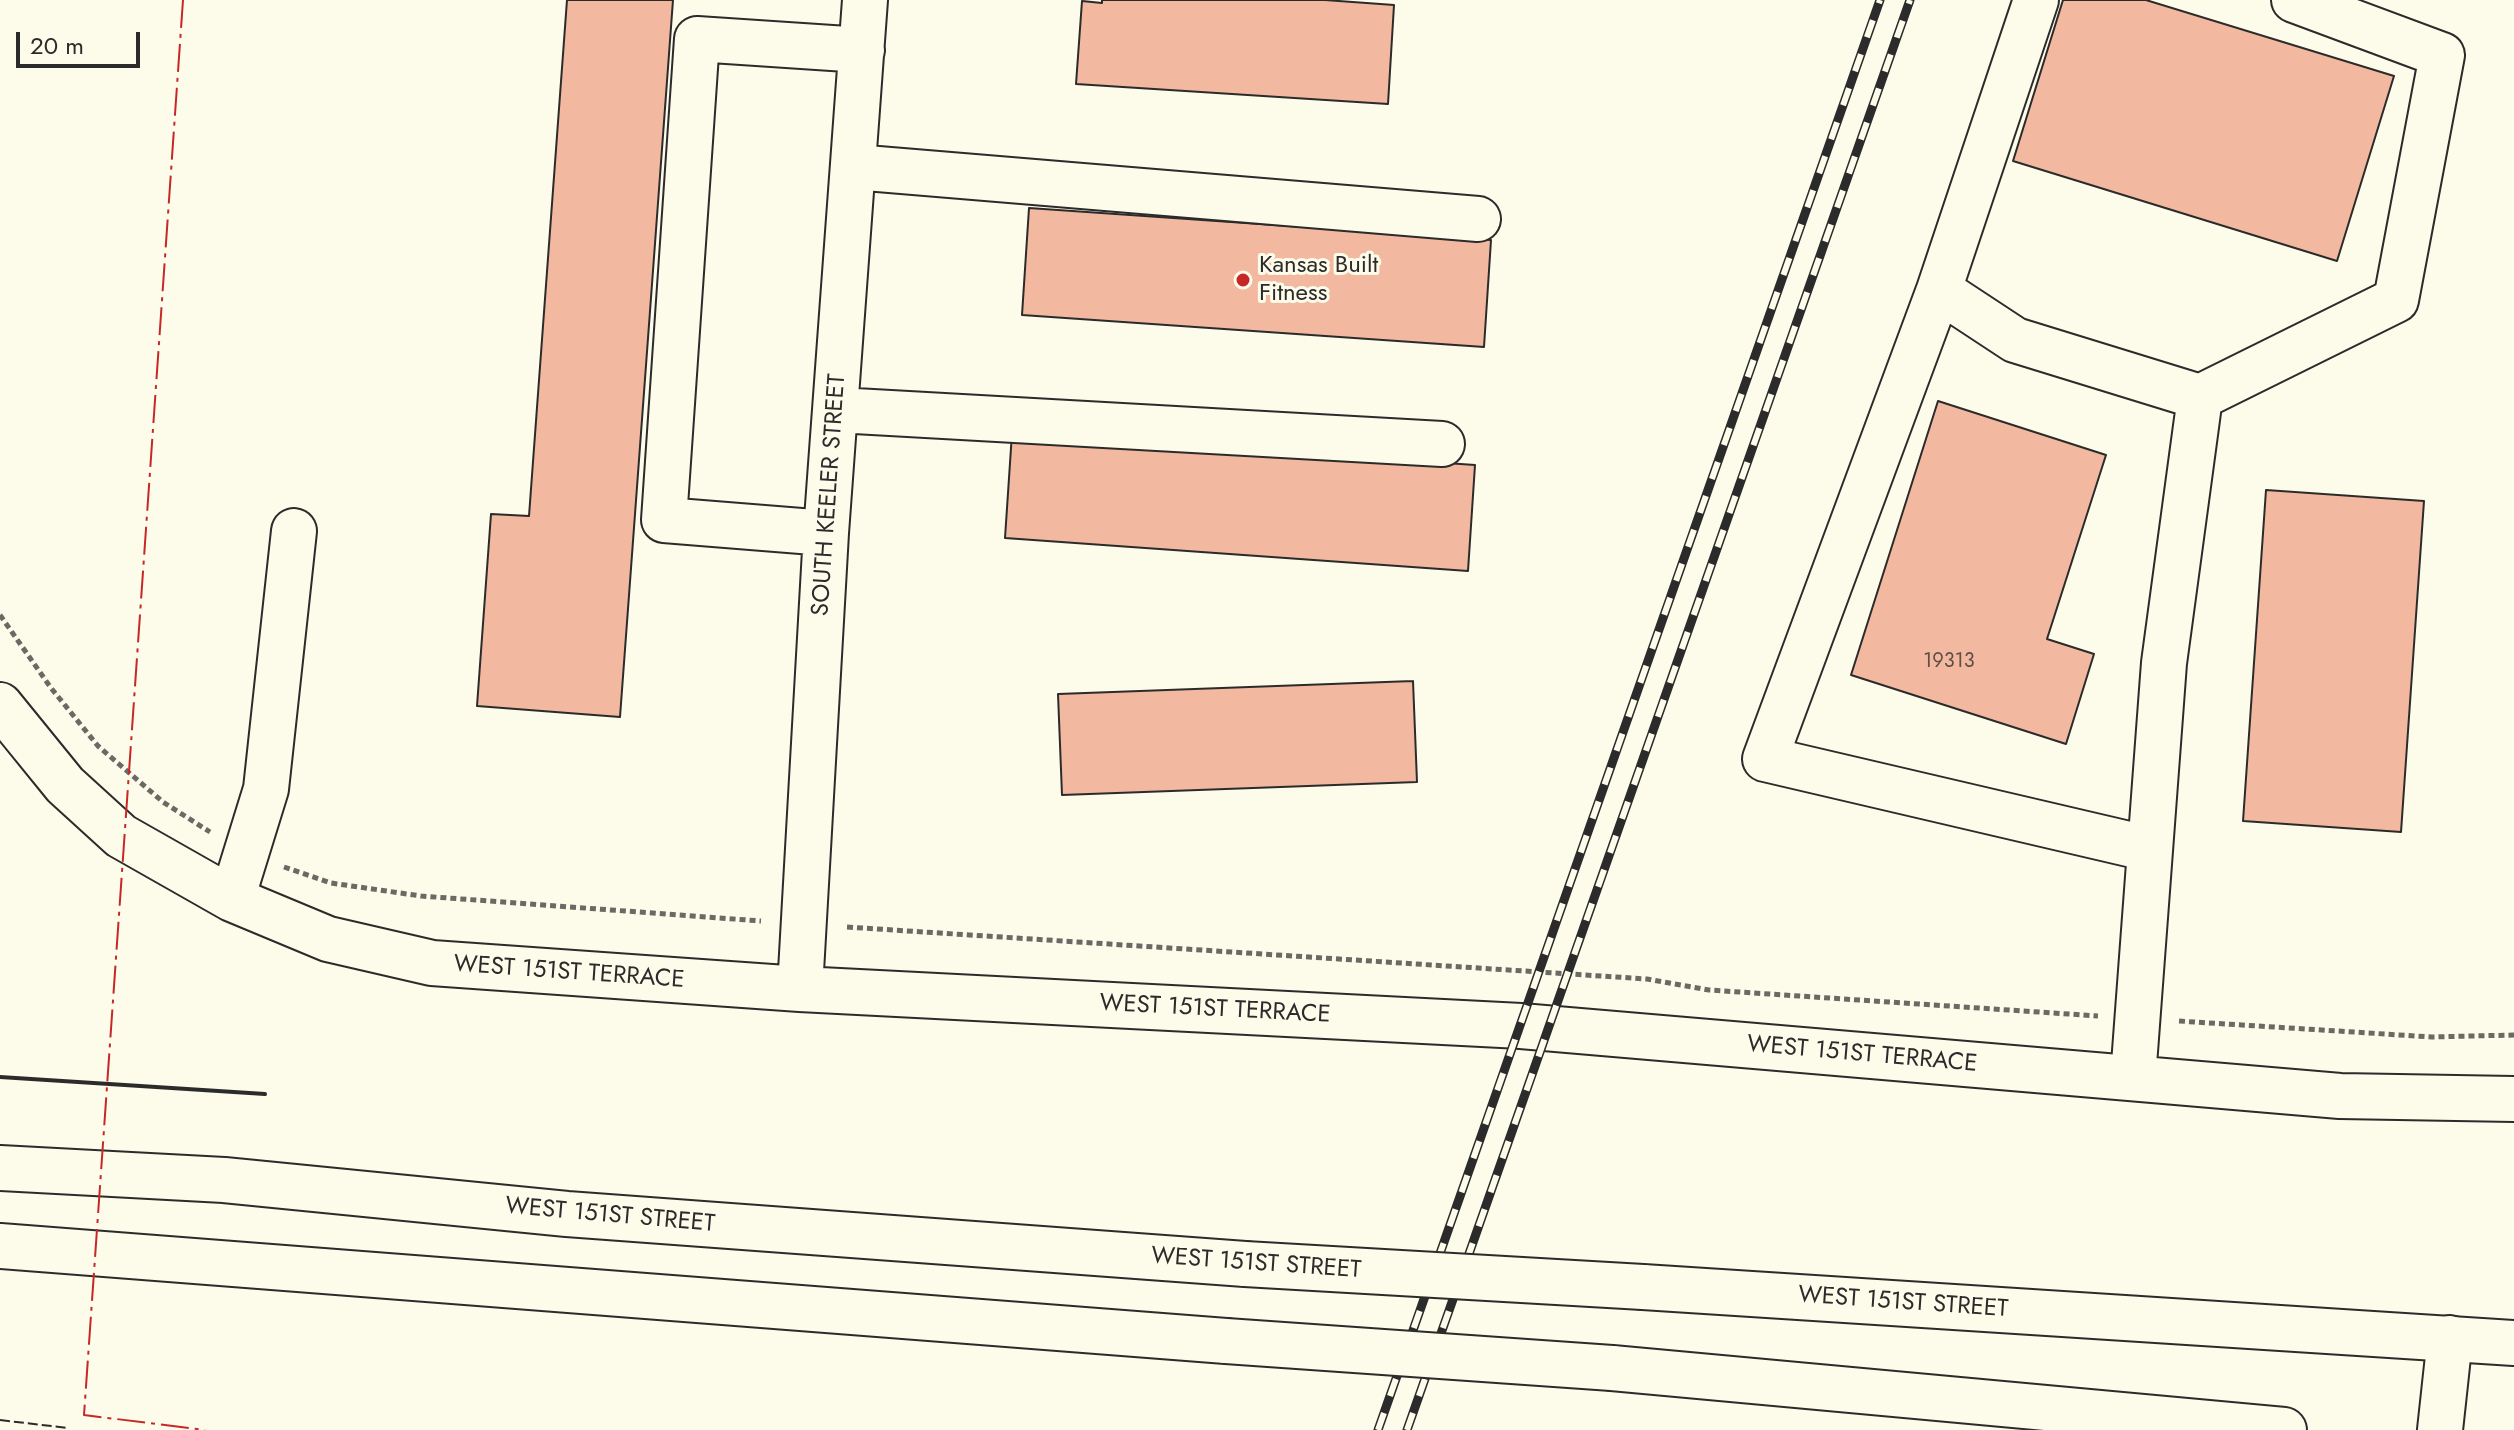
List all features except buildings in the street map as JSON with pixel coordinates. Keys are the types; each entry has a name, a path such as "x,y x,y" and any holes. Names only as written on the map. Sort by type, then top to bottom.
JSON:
{"main road":[{"name":"SOUTH KEELER STREET","path":"800,989 826,533 865,0"},
{"path":"2036,0 1939,290 1765,759 2150,849"},
{"path":"1939,290 2015,340 2200,397 2396,300 2442,55 2294,0"},
{"path":"826,533 664,520 697,39 862,50"},
{"path":"854,167 1478,219"},
{"path":"2133,1078 2164,663 2200,397"},
{"path":"837,410 1442,444"},
{"path":"232,899 266,789 294,531"},
{"name":"WEST 151ST TERRACE","path":"0,705 65,785 121,836 232,899 328,939 432,963 800,989 1521,1026 2340,1096 2514,1099"},
{"name":"WEST 151ST STREET","path":"0,1168 224,1180 567,1214 1245,1264 2514,1343"},
{"path":"0,1246 1612,1368 2284,1430"},
{"path":"2440,1430 2450,1338"}],"path":[{"path":"0,615 51,688 98,746 163,802 245,854 331,883 421,896 802,924 1635,978 1709,990 2432,1037 2514,1035"}],"railway":[{"path":"1378,1430 1880,0"},
{"path":"1407,1430 1910,0"}],"fence":[{"path":"0,1420 68,1428"}],"wall":[{"path":"0,1077 265,1094"}],"power":[{"path":"183,0 84,1415 205,1430"}],"place":[{"name":"Kansas Built Fitness","path":"1243,280"}]}
